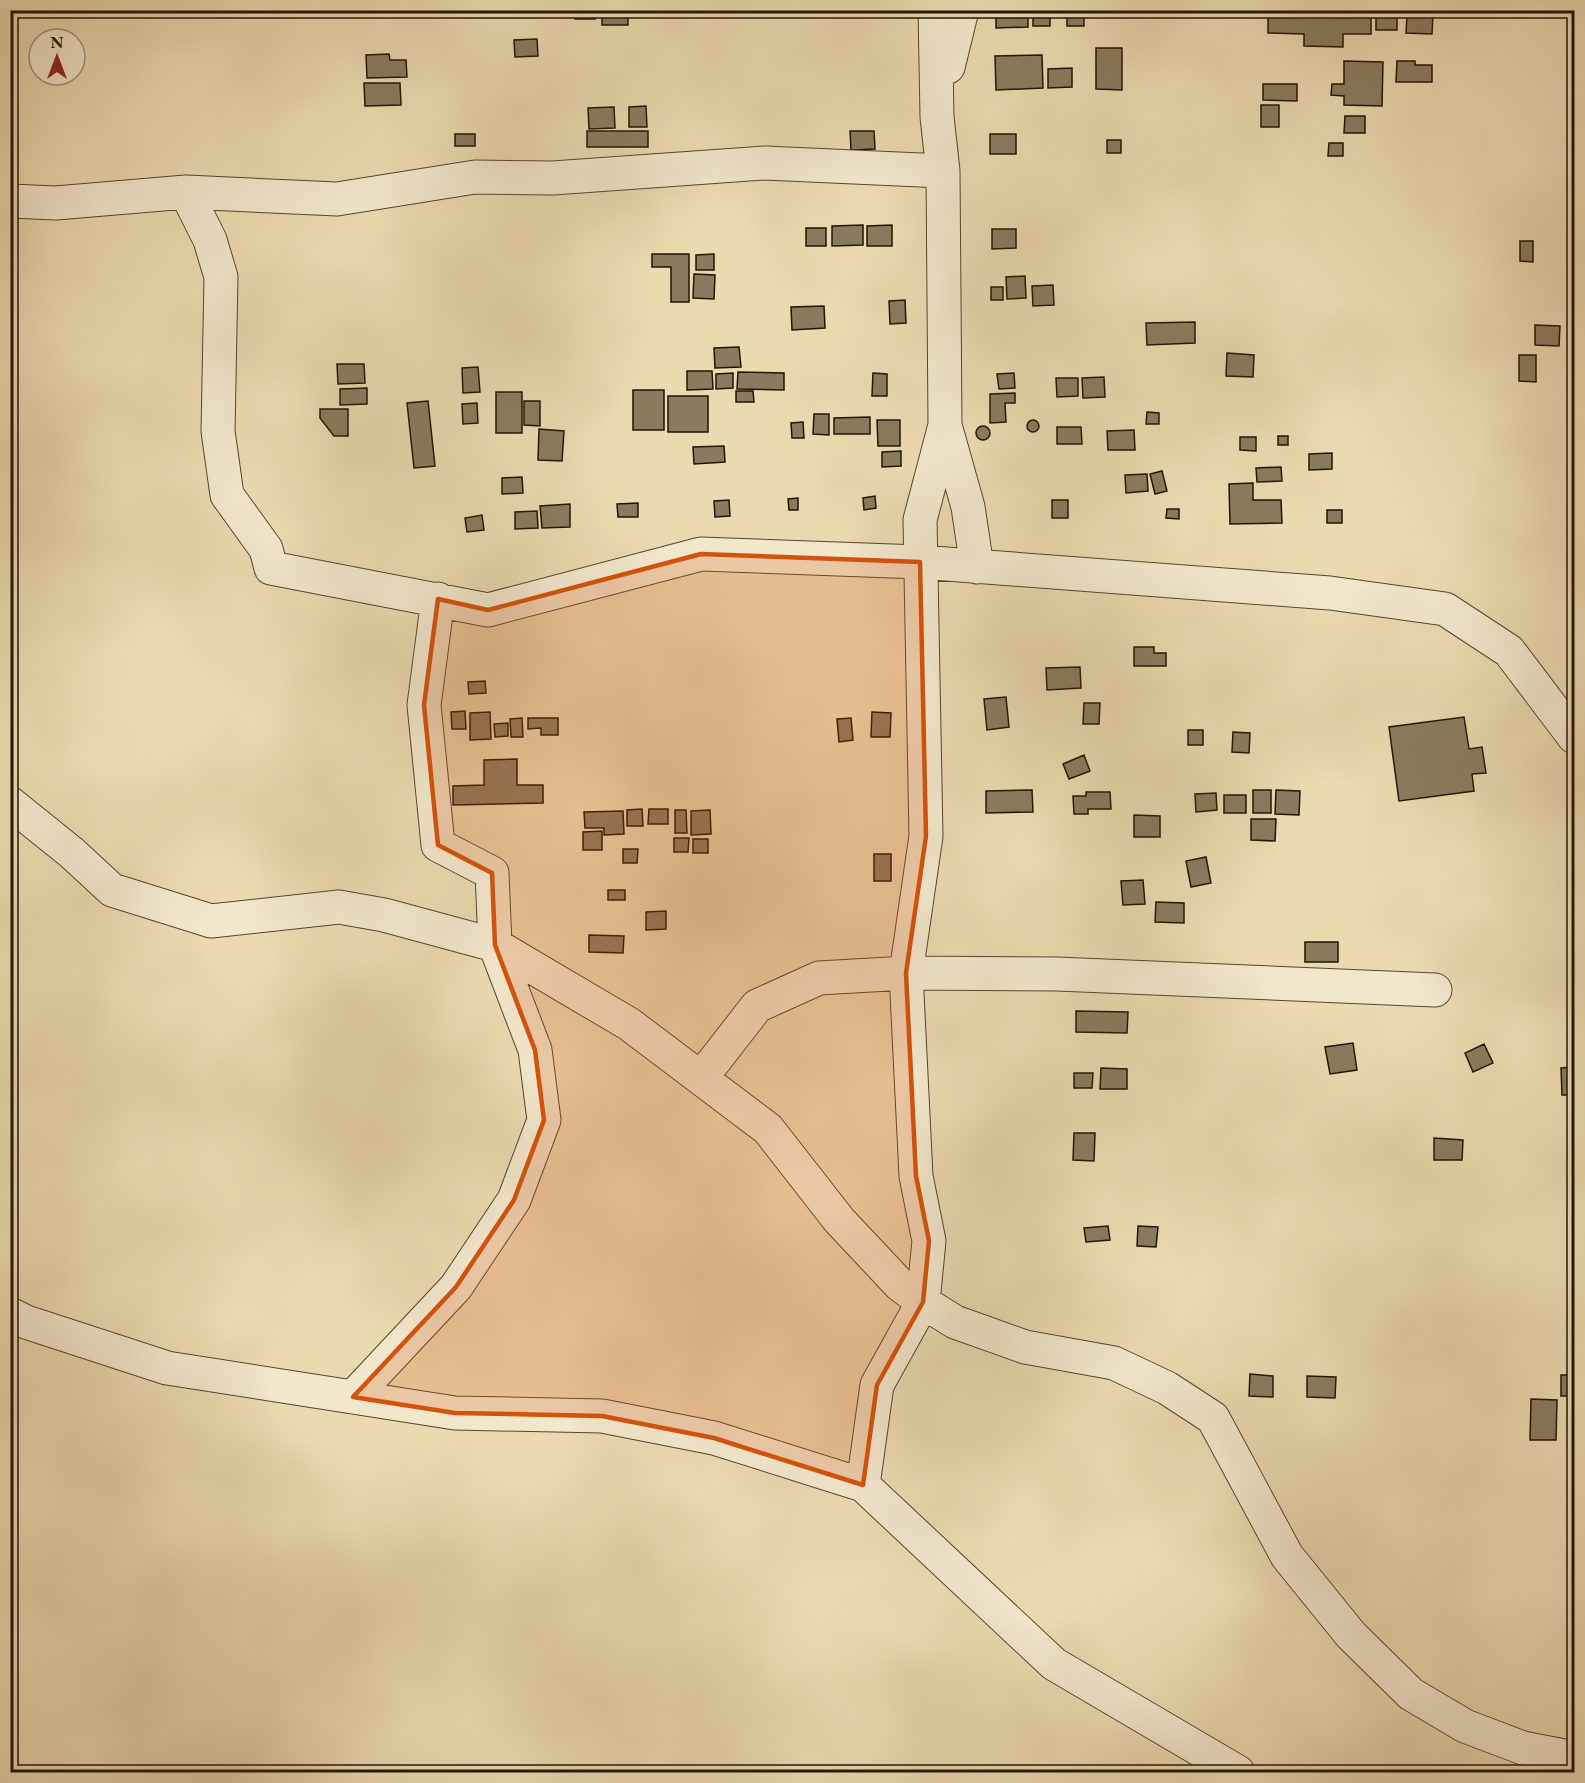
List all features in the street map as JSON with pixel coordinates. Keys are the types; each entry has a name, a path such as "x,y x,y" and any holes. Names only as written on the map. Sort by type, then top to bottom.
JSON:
{"street":[{"path":"863,1485 877,1385 923,1302 929,1241 916,1176 906,973 926,836 920,520 945,425 943,171 937,117 935,10"},
{"path":"937,117 962,10"},
{"path":"10,201 56,203 186,192 337,199 475,177 553,178 765,163 943,171"},
{"path":"186,192 210,240 222,277 218,431 227,495 266,549 271,567 488,610 700,554 920,562 1330,593 1445,609 1509,651 1575,737"},
{"path":"945,425 968,507 977,567"},
{"path":"352,1397 456,1287 514,1200 544,1120 535,1050 495,945 492,873 438,845 424,705 438,599"},
{"path":"10,803 72,853 112,890 212,921 339,907 384,915 495,945 629,1024 768,1129 840,1220 900,1285 923,1302 955,1322 1025,1347 1114,1363 1167,1388 1213,1418 1287,1556 1351,1635 1411,1694 1465,1726 1523,1748 1575,1758"},
{"path":"700,1078 757,1006 819,978 906,973 1057,974 1435,990"},
{"path":"10,1314 26,1322 167,1368 455,1413 602,1416 714,1438 863,1485 1054,1664 1238,1773"}],"highlighted area":[{"path":"701,554 920,562 926,836 906,973 916,1176 929,1241 923,1302 877,1385 863,1485 714,1438 602,1416 455,1413 353,1397 456,1287 514,1200 544,1120 535,1050 495,945 492,873 438,845 424,705 438,599 488,610"}],"building":[{"path":"457,10 471,10 470,15 457,15"},
{"path":"575,10 595,10 595,19 575,19"},
{"path":"602,10 628,10 628,25 602,25"},
{"path":"996,10 1028,10 1028,27 996,28"},
{"path":"1033,10 1050,10 1050,26 1033,26"},
{"path":"1067,10 1084,10 1084,26 1067,26"},
{"path":"1268,13 1371,15 1371,34 1343,34 1343,47 1304,46 1304,34 1268,33"},
{"path":"1376,14 1397,14 1397,30 1376,30"},
{"path":"1407,15 1433,15 1432,34 1406,33"},
{"path":"537,39 538,56 515,57 514,40"},
{"path":"1096,48 1122,48 1122,90 1096,89"},
{"path":"389,54 390,60 406,60 407,77 367,78 366,55"},
{"path":"1042,55 1043,88 996,90 995,56"},
{"path":"1344,61 1383,62 1382,106 1344,105 1344,96 1331,95 1332,84 1344,84"},
{"path":"1397,61 1415,61 1415,65 1432,65 1432,82 1396,82"},
{"path":"1072,68 1072,87 1048,88 1048,69"},
{"path":"364,83 400,83 401,105 365,106"},
{"path":"1263,84 1297,84 1297,101 1263,100"},
{"path":"1261,105 1279,105 1279,127 1261,127"},
{"path":"646,106 647,127 629,127 629,107"},
{"path":"614,107 615,128 589,129 588,108"},
{"path":"1345,116 1365,116 1365,133 1344,133"},
{"path":"587,131 648,131 648,147 587,147"},
{"path":"850,131 874,131 875,149 851,150"},
{"path":"455,134 475,134 475,146 455,146"},
{"path":"990,134 1016,134 1016,154 990,154"},
{"path":"1107,140 1121,140 1121,153 1107,153"},
{"path":"1329,143 1343,143 1343,156 1328,156"},
{"path":"863,225 863,245 832,246 832,226"},
{"path":"892,225 892,246 867,246 867,226"},
{"path":"806,228 826,228 826,246 806,246"},
{"path":"992,229 1016,229 1016,248 992,249"},
{"path":"1520,241 1533,241 1533,262 1520,261"},
{"path":"652,254 689,254 689,302 671,302 671,267 652,267"},
{"path":"714,254 714,270 696,270 696,255"},
{"path":"694,274 715,275 714,299 693,298"},
{"path":"1025,276 1026,298 1007,299 1006,277"},
{"path":"1053,285 1054,305 1033,306 1032,286"},
{"path":"991,287 1003,287 1003,300 991,300"},
{"path":"905,300 906,323 890,324 889,301"},
{"path":"824,306 825,328 792,330 791,307"},
{"path":"1195,322 1195,343 1147,345 1146,323"},
{"path":"1535,325 1560,326 1559,346 1535,345"},
{"path":"739,347 741,367 715,368 714,348"},
{"path":"1227,353 1254,355 1253,377 1226,376"},
{"path":"1519,355 1536,355 1536,382 1519,381"},
{"path":"337,364 364,364 365,383 338,384"},
{"path":"478,367 480,392 463,393 462,368"},
{"path":"687,371 712,371 713,389 687,390"},
{"path":"738,372 784,373 784,390 737,389"},
{"path":"733,373 733,388 716,389 716,374"},
{"path":"873,373 887,374 887,396 872,396"},
{"path":"1014,373 1015,388 999,389 997,374"},
{"path":"1104,377 1105,397 1083,398 1082,378"},
{"path":"1056,378 1078,378 1078,396 1057,397"},
{"path":"367,388 367,404 340,405 340,389"},
{"path":"633,390 664,390 664,430 633,430"},
{"path":"736,391 753,391 754,402 736,402"},
{"path":"496,392 522,392 522,433 496,433"},
{"path":"1015,393 1015,403 1005,403 1006,422 990,423 990,394"},
{"path":"668,396 708,396 708,432 668,432"},
{"path":"428,401 435,466 414,468 407,403"},
{"path":"524,401 540,401 540,426 524,425"},
{"path":"477,403 478,423 463,424 462,404"},
{"path":"320,409 348,409 348,436 334,436 320,418"},
{"path":"1147,412 1159,413 1159,424 1146,424"},
{"path":"814,414 829,414 829,435 813,434"},
{"path":"870,417 870,434 834,434 834,418"},
{"path":"877,420 900,420 900,446 878,446"},
{"path":"1035,420 1038,421 1038,431 1031,432 1028,431 1027,424 1028,421"},
{"path":"803,422 804,438 792,438 791,423"},
{"path":"983,426 988,428 990,433 988,438 983,440 978,438 976,433 978,428"},
{"path":"1057,427 1081,427 1082,444 1057,444"},
{"path":"539,429 564,431 562,461 538,460"},
{"path":"1134,430 1135,450 1108,450 1107,431"},
{"path":"1278,436 1288,436 1288,445 1278,445"},
{"path":"1240,437 1256,437 1256,451 1240,450"},
{"path":"724,446 725,462 694,464 693,447"},
{"path":"901,451 901,466 882,467 882,452"},
{"path":"1332,453 1332,469 1309,470 1309,454"},
{"path":"1281,467 1282,481 1257,482 1256,468"},
{"path":"1162,471 1167,491 1155,494 1150,474"},
{"path":"1147,474 1148,491 1126,493 1125,475"},
{"path":"522,477 523,493 502,494 502,478"},
{"path":"1253,483 1253,500 1281,500 1282,523 1230,524 1229,484"},
{"path":"875,496 876,508 864,510 863,498"},
{"path":"798,498 798,510 789,510 788,499"},
{"path":"729,500 730,516 715,517 714,501"},
{"path":"1052,500 1068,500 1068,518 1052,518"},
{"path":"638,503 638,517 618,517 617,504"},
{"path":"570,504 570,527 542,528 540,506"},
{"path":"1167,509 1179,509 1179,519 1166,518"},
{"path":"1327,510 1342,510 1342,523 1327,523"},
{"path":"537,511 538,528 515,529 515,512"},
{"path":"482,515 484,530 467,532 465,518"},
{"path":"1134,647 1154,647 1154,653 1166,653 1166,666 1134,666"},
{"path":"1080,667 1081,688 1047,690 1046,668"},
{"path":"485,681 486,693 469,694 468,682"},
{"path":"1006,697 1009,727 987,730 984,699"},
{"path":"1084,703 1100,703 1099,724 1083,724"},
{"path":"465,711 466,729 452,729 451,712"},
{"path":"490,712 491,739 470,740 470,713"},
{"path":"872,712 891,713 890,737 871,737"},
{"path":"1464,717 1469,749 1482,747 1486,773 1472,774 1474,791 1399,801 1389,727"},
{"path":"522,718 523,737 511,737 510,719"},
{"path":"528,718 558,718 558,735 541,735 541,728 528,729"},
{"path":"851,718 853,740 839,742 837,719"},
{"path":"508,723 508,736 495,737 494,724"},
{"path":"1188,730 1203,730 1203,745 1188,745"},
{"path":"1233,732 1250,733 1249,753 1232,752"},
{"path":"1084,755 1090,771 1069,779 1063,764"},
{"path":"517,759 517,785 543,785 543,803 453,805 453,786 484,785 484,760"},
{"path":"1032,790 1033,812 986,813 986,791"},
{"path":"1253,790 1271,790 1271,813 1253,813"},
{"path":"1276,790 1300,791 1299,815 1275,814"},
{"path":"1086,792 1110,792 1111,809 1088,809 1088,814 1074,814 1073,796 1086,796"},
{"path":"1216,793 1217,810 1196,812 1195,794"},
{"path":"1224,795 1246,795 1246,813 1224,813"},
{"path":"642,809 643,826 627,826 627,810"},
{"path":"649,809 668,809 668,824 648,824"},
{"path":"675,810 686,810 687,833 675,833"},
{"path":"710,810 711,834 691,835 691,811"},
{"path":"623,811 624,834 604,835 604,828 585,828 584,812"},
{"path":"1134,815 1160,816 1160,837 1134,837"},
{"path":"1251,819 1276,819 1275,841 1251,840"},
{"path":"602,831 602,850 583,850 583,832"},
{"path":"674,838 689,838 688,852 674,852"},
{"path":"693,839 708,839 708,853 693,853"},
{"path":"623,849 638,849 637,863 623,863"},
{"path":"874,854 891,854 891,881 874,881"},
{"path":"1206,857 1211,883 1191,887 1186,861"},
{"path":"1143,880 1145,904 1123,905 1121,881"},
{"path":"608,890 625,890 625,900 608,900"},
{"path":"1156,902 1184,903 1184,923 1155,922"},
{"path":"666,911 666,929 646,930 646,912"},
{"path":"589,935 624,936 623,953 589,952"},
{"path":"1305,942 1338,942 1338,962 1305,962"},
{"path":"1076,1011 1128,1012 1127,1033 1076,1032"},
{"path":"1353,1043 1357,1070 1330,1074 1325,1047"},
{"path":"1484,1044 1493,1063 1473,1072 1465,1053"},
{"path":"1574,1067 1574,1095 1562,1095 1561,1068"},
{"path":"1101,1068 1127,1069 1127,1089 1100,1089"},
{"path":"1074,1073 1093,1073 1092,1088 1074,1088"},
{"path":"1571,1104 1574,1104 1574,1124 1572,1124"},
{"path":"1074,1133 1095,1133 1094,1161 1073,1160"},
{"path":"1434,1138 1463,1140 1462,1160 1434,1160"},
{"path":"1108,1226 1110,1240 1086,1242 1084,1228"},
{"path":"1138,1226 1158,1227 1156,1247 1137,1246"},
{"path":"1250,1374 1273,1376 1273,1397 1249,1396"},
{"path":"1561,1375 1574,1375 1574,1396 1561,1396"},
{"path":"1307,1376 1336,1377 1335,1398 1307,1397"},
{"path":"1531,1399 1557,1400 1556,1440 1530,1440"}]}
